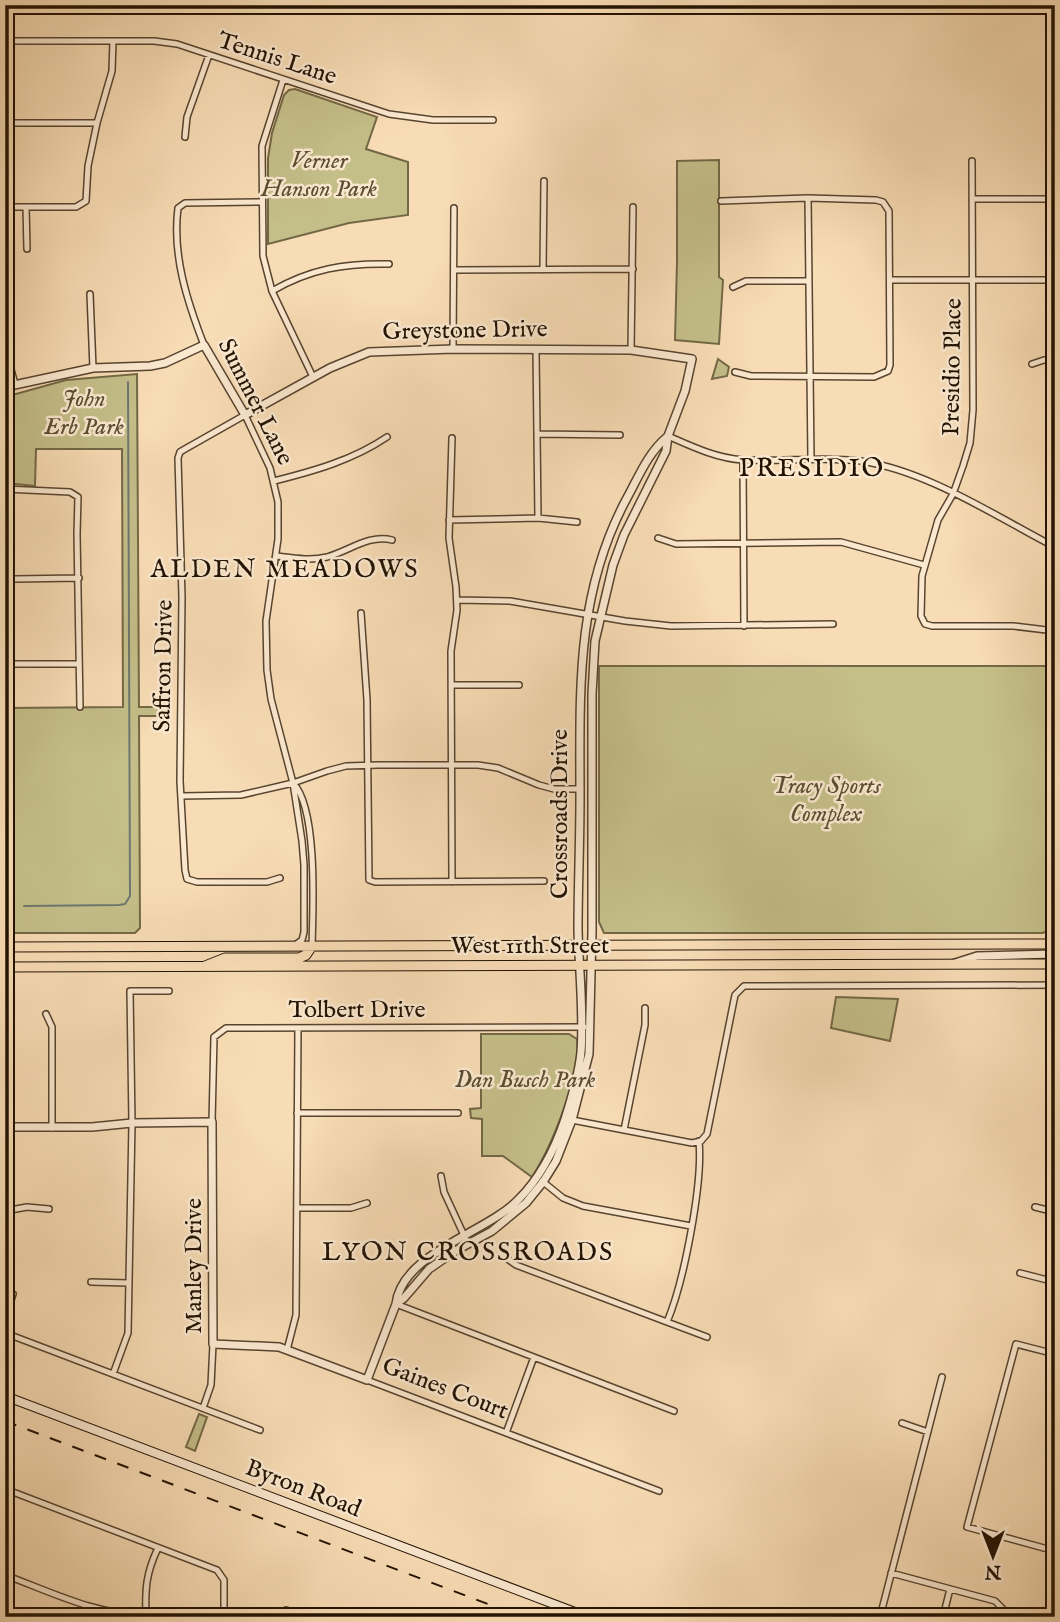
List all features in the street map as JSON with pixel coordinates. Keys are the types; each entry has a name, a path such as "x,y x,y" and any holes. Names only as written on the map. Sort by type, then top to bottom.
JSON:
{"main road":[{"name":"West 11th Street","path":"5,947 1052,942"},
{"path":"203,967 225,958 299,958 306,955 312,946"},
{"name":"West 11th Street","path":"5,967 1055,964"},
{"name":"Byron Road","path":"5,1396 588,1617"}],"street":[{"name":"Tennis Lane","path":"5,41 154,41 177,44 389,114 411,118 493,121"},
{"path":"5,207 76,207 86,201 88,166 112,71 113,41"},
{"path":"185,137 187,117 209,55"},
{"path":"283,80 262,146 262,256 272,291 313,377"},
{"path":"5,123 97,123"},
{"name":"Presidio Place","path":"972,161 973,410 970,443 953,494 937,520 924,565 921,616 925,624 932,626 1013,626 1053,631"},
{"path":"543,270 544,181"},
{"path":"808,198 811,459"},
{"path":"721,201 808,198 876,200 887,206 889,211 888,372 874,377 751,376 735,372"},
{"path":"972,200 1055,199"},
{"name":"Summer Lane","path":"261,202 185,203 179,206 179,264 204,345 245,415 274,481 278,502 276,556 266,621 267,670 271,699 293,783 304,865 304,932 302,940 292,946"},
{"path":"26,207 27,249"},
{"path":"631,350 634,207"},
{"path":"453,349 454,208"},
{"path":"272,291 323,269 343,265 389,264"},
{"path":"455,270 633,269"},
{"path":"890,280 1055,280"},
{"path":"733,287 746,281 809,281"},
{"path":"90,294 93,368"},
{"path":"5,387 93,368 165,363 204,345"},
{"path":"5,348 15,384"},
{"name":"Greystone Drive","path":"180,453 313,377 355,355 369,352 453,349 631,350 692,359"},
{"path":"536,350 538,518"},
{"name":"Crossroads Drive","path":"396,1304 429,1269 509,1219 540,1180 568,1119 586,1027 586,965 592,945 592,676 600,617 613,565 624,535 666,452 668,436 685,391 692,359"},
{"path":"1032,364 1055,360"},
{"path":"537,434 621,435"},
{"path":"668,436 708,453 743,460 860,461 888,467 922,478 1055,547"},
{"name":"Crossroads Drive","path":"586,965 579,945 580,673 587,614 612,526 655,447 668,436"},
{"path":"274,481 317,471 373,447 387,438"},
{"path":"452,438 449,538 457,600 451,651 452,882"},
{"name":"Saffron Drive","path":"180,453 181,796 187,879 197,882 267,882 280,878"},
{"path":"743,460 744,626"},
{"path":"5,489 74,493 79,501 77,534 80,707"},
{"path":"449,520 538,518 577,522"},
{"path":"276,556 315,559 376,538 392,540"},
{"path":"659,538 676,544 821,540 841,542 924,565"},
{"path":"15,579 79,578"},
{"path":"457,600 510,601 671,626 833,624"},
{"path":"361,613 368,765 369,880 544,881"},
{"path":"1055,614 1051,656 1055,693"},
{"path":"5,664 79,664"},
{"path":"451,685 519,685"},
{"path":"181,796 241,795 293,783 327,771 368,765 478,765 498,768 554,789 580,789"},
{"name":"Summer Lane","path":"293,783 299,789 312,840 312,946"},
{"path":"952,964 977,956 1055,954"},
{"path":"568,1119 692,1143 699,1142 707,1134 733,1002 739,989 750,986 866,988 1055,985"},
{"path":"113,1374 128,1333 132,1122 130,991 169,991"},
{"path":"624,1130 645,1025 645,1008"},
{"path":"46,1014 52,1027 52,1128"},
{"name":"Tolbert Drive","path":"212,1122 212,1047 216,1034 226,1028 586,1027"},
{"path":"287,1350 296,1315 298,1028"},
{"path":"297,1113 458,1113"},
{"path":"5,1127 52,1128 132,1122 212,1122"},
{"name":"Manley Drive","path":"203,1408 211,1385 214,1344 212,1122"},
{"path":"667,1322 675,1303 691,1226 701,1162 699,1142"},
{"path":"441,1176 444,1192 468,1244"},
{"path":"540,1180 563,1198 583,1206 691,1226"},
{"name":"Crossroads Drive","path":"367,1380 397,1295 408,1278 440,1248 478,1229 517,1202 540,1180"},
{"path":"297,1208 351,1208 367,1203"},
{"path":"5,1212 27,1207 49,1209"},
{"path":"1035,1207 1055,1212"},
{"path":"502,1255 516,1265 707,1337"},
{"path":"1020,1273 1055,1282"},
{"path":"91,1282 128,1283"},
{"path":"5,1320 13,1294"},
{"path":"396,1304 674,1411"},
{"path":"5,1333 260,1430"},
{"name":"Gaines Court","path":"214,1344 263,1344 287,1350 659,1491"},
{"path":"1055,1354 1016,1344 967,1527 1055,1551"},
{"path":"506,1433 534,1357"},
{"path":"880,1617 942,1377"},
{"path":"902,1423 928,1432"},
{"path":"1053,1480 1055,1466"},
{"path":"5,1489 217,1570 222,1574 224,1617"},
{"path":"5,1575 93,1608 146,1616 144,1592 158,1548"},
{"path":"891,1573 995,1601 1003,1609 1003,1617"},
{"path":"943,1617 950,1590"},
{"path":"286,1610 308,1617"}],"green space":[{"name":"Verner Hanson Park","path":"295,89 377,117 366,149 408,162 408,215 349,223 268,244 268,158 272,133 284,95"},
{"path":"719,160 719,277 723,280 719,344 675,340 677,161"},
{"path":"718,359 729,367 727,376 712,379"},
{"name":"John Erb Park","path":"137,374 139,707 160,707 160,716 139,716 140,928 135,933 5,933 5,708 123,707 122,449 36,449 35,486 5,483 5,397 66,380"},
{"name":"Tracy Sports Complex","path":"599,666 1048,666 1054,730 1053,928 1043,933 604,933 599,922"},
{"path":"836,997 898,999 890,1041 831,1028"},
{"name":"Dan Busch Park","path":"481,1034 569,1034 577,1039 575,1071 564,1110 532,1177 503,1156 482,1156 482,1119 471,1118 470,1109 481,1108"},
{"path":"199,1414 207,1417 195,1451 186,1447"}],"waterway":[{"path":"24,906 119,905 125,904 130,896 128,382"}],"railway":[{"path":"5,1421 522,1617"}],"district":[{"name":"PRESIDIO","path":"812,468"},
{"name":"ALDEN MEADOWS","path":"285,569"},
{"name":"LYON CROSSROADS","path":"468,1252"}]}
